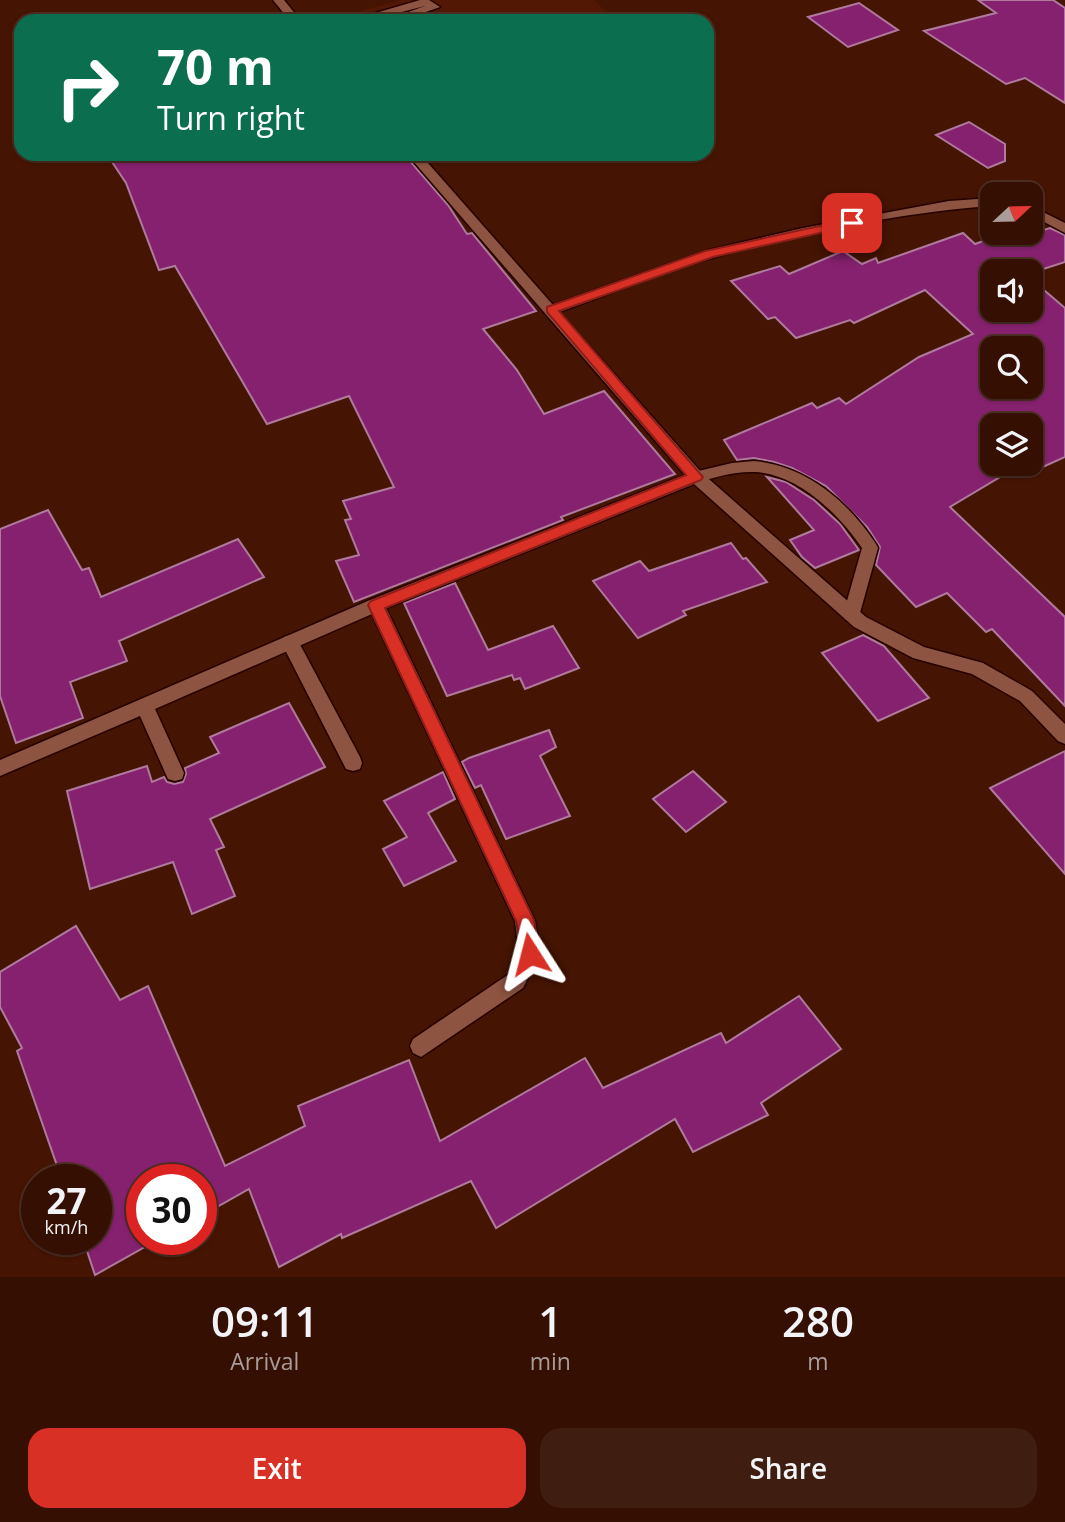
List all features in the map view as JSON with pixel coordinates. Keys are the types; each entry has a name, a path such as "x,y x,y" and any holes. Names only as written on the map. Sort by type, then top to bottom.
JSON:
{"street":[{"path":"278,0 290,14"},
{"path":"380,14 425,2 435,7 411,14"},
{"path":"419,161 696,477 852,615 887,638 919,653 977,668 1026,696 1065,736"},
{"path":"551,310 709,254 803,232 948,205 980,203"},
{"path":"1043,217 1065,229"},
{"path":"0,768 376,605 696,477 757,465 778,470 801,481 848,515 870,548 852,615"},
{"path":"376,605 525,920 530,954 516,981 421,1046"},
{"path":"290,642 353,763"},
{"path":"144,705 175,773"}],"shaded area":[{"path":"401,0 594,0 608,13 604,14 350,14"}],"building":[{"path":"978,0 1053,0 1065,8 1065,103 1025,78 1006,84 924,31 996,13"},
{"path":"859,3 898,30 848,47 808,17"},
{"path":"969,122 1005,144 1005,161 988,168 936,135"},
{"path":"410,161 448,205 467,234 472,233 536,311 483,329 517,370 544,414 604,391 675,474 561,517 563,520 354,602 336,561 359,555 345,520 351,519 343,501 394,487 349,396 267,424 175,266 159,270 126,183 112,162"},
{"path":"1050,228 1065,235 1065,262 1043,269 1043,259 980,259 980,322 1043,322 1043,289 1065,308 1065,457 1043,467 1043,413 980,413 980,476 1002,476 950,507 1065,617 1065,706 992,629 986,632 947,593 916,607 876,565 880,547 867,527 826,486 774,462 754,458 737,460 724,440 812,403 817,408 839,398 846,404 919,357 973,334 925,290 854,323 850,320 796,338 775,317 768,319 731,281 780,266 789,274 843,251 862,264 876,258 878,263 963,233 975,244 1043,245 1043,230"},
{"path":"767,477 786,482 814,500 840,524 859,550 815,568 802,557 790,540 814,530"},
{"path":"48,510 82,570 89,568 101,597 238,539 264,577 119,641 127,661 70,682 83,718 16,743 0,696 0,529"},
{"path":"731,543 767,582 683,611 686,615 638,638 593,581 640,561 649,571"},
{"path":"455,583 488,650 553,626 579,668 525,689 520,678 514,680 512,675 447,696 404,603"},
{"path":"863,635 884,646 929,698 878,721 822,653"},
{"path":"289,703 325,767 210,819 224,847 216,850 235,896 192,914 173,862 90,889 67,791 147,766 152,782 164,777 167,782 174,784 183,782 185,768 219,753 210,737"},
{"path":"549,730 556,747 540,756 570,816 506,839 481,785 475,788 462,762"},
{"path":"1065,751 1065,874 990,788"},
{"path":"693,771 726,802 686,832 653,799"},
{"path":"443,772 455,799 428,813 456,861 404,886 383,849 407,837 384,801"},
{"path":"76,926 120,1000 148,986 225,1166 305,1126 298,1106 409,1060 440,1141 585,1058 603,1088 721,1033 726,1043 799,996 841,1049 761,1103 768,1115 693,1152 675,1119 496,1228 471,1181 342,1238 341,1234 279,1267 249,1189 217,1207 217,1164 126,1164 126,1255 131,1255 95,1275 88,1255 112,1255 112,1164 56,1164 17,1051 22,1048 0,1007 0,972"}],"route":[{"path":"530,954 525,920 376,605 696,477 551,310 709,254 852,223"}]}
